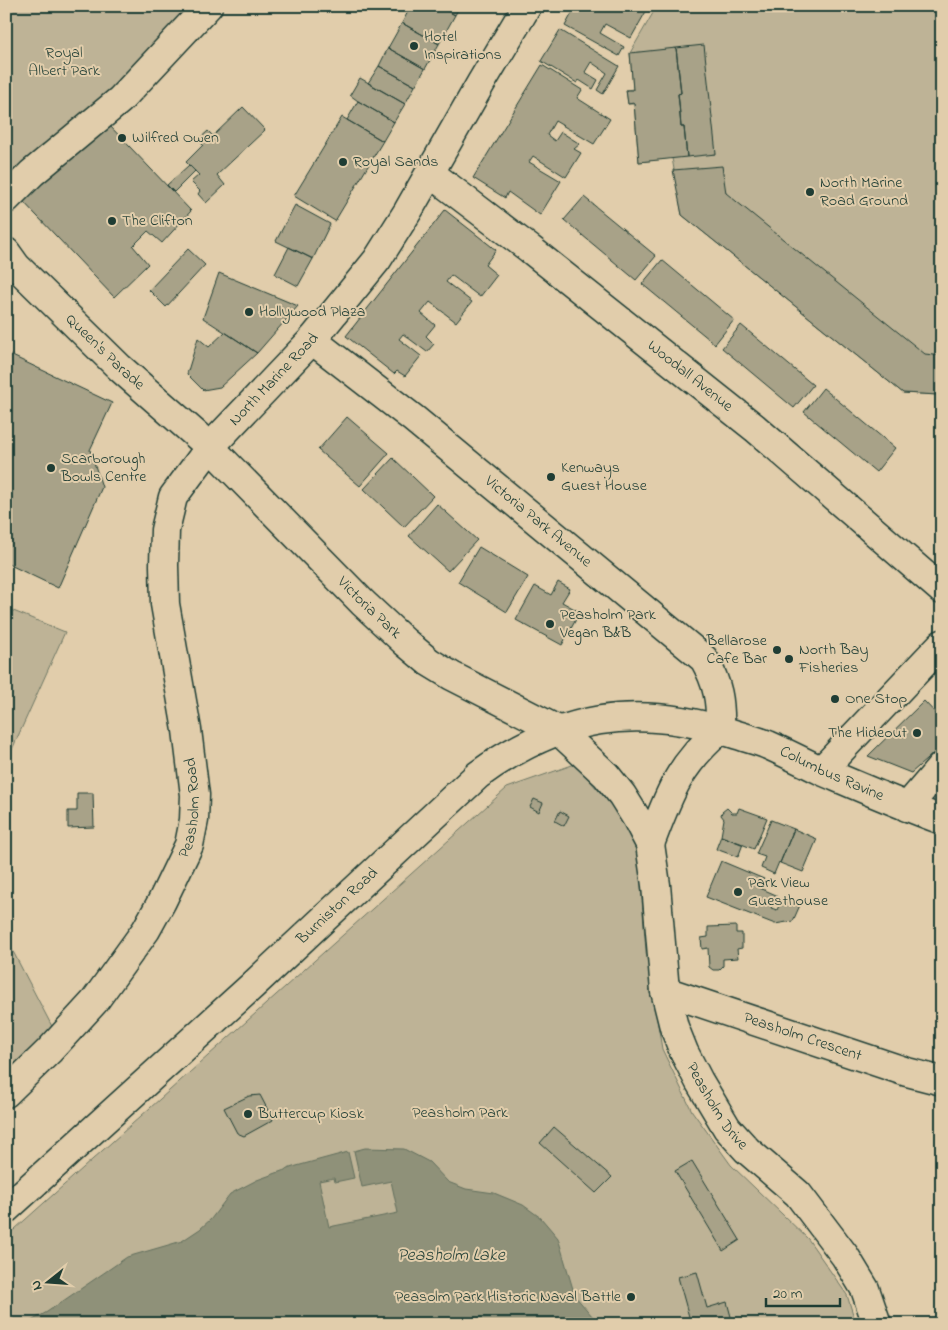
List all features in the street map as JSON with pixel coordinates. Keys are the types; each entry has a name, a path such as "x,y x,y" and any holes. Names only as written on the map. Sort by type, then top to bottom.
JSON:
{"street":[{"path":"6,198 120,100 208,6"},
{"name":"North Marine Road","path":"210,447 312,340 377,260 408,211 527,6"},
{"name":"Woodall Avenue","path":"430,173 530,249 755,428 942,590"},
{"name":"Queen's Parade","path":"6,252 16,266 120,368 210,447"},
{"name":"Victoria Park Avenue","path":"312,340 396,404 704,659 718,690 721,710 720,730"},
{"name":"Victoria Park","path":"210,447 363,603 429,662 452,676 558,730"},
{"name":"Peasholm Road","path":"6,1093 49,1052 94,1002 146,930 189,846 194,820 195,795 187,730 165,604 165,530 174,497 210,447"},
{"path":"822,770 942,644"},
{"name":"Burniston Road","path":"9,1202 252,986 478,775 509,753 558,730 612,718 666,718 694,722 720,730"},
{"name":"Peasholm Drive","path":"558,730 606,775 622,795 650,844 656,884 665,991 674,1027 684,1052 727,1128 798,1194 845,1256 864,1289 877,1324"},
{"name":"Columbus Ravine","path":"720,730 766,744 907,807 942,820"},
{"name":"Peasholm Drive","path":"650,844 669,794 679,775 704,743 720,730"},
{"path":"907,807 942,766"},
{"name":"Peasholm Crescent","path":"665,991 907,1072 942,1081"}],"green space":[{"name":"Royal Albert Park","path":"6,6 202,6 117,93 6,176"},
{"name":"North Marine Road Ground","path":"657,6 942,6 942,393 938,395 903,393 682,215 672,158 639,162 634,104 628,104 626,90 633,89 630,53"},
{"path":"6,608 65,632 10,754 6,752"},
{"name":"Peasholm Park","path":"575,764 637,834 646,952 662,1049 692,1111 731,1165 808,1239 847,1295 856,1324 6,1324 6,1237 507,788"},
{"path":"6,938 57,1036 6,1070"}],"water":[{"name":"Peasholm Lake","path":"365,1148 404,1149 429,1162 448,1182 466,1189 494,1193 523,1205 541,1218 558,1238 575,1296 599,1324 26,1324 47,1312 127,1257 182,1241 211,1219 230,1194 257,1180 293,1167 348,1152 354,1178 335,1182 334,1178 319,1181 329,1227 398,1213 391,1181 362,1187 354,1151"}],"building":[{"path":"411,6 438,6 455,15 439,44 402,23"},
{"path":"438,6 460,6 455,15"},
{"path":"576,6 649,6 631,38 605,24 600,33 624,47 619,56 565,26"},
{"name":"Hotel Inspirations","path":"402,23 439,44 425,69 388,48"},
{"path":"560,30 619,66 603,94 597,90 607,73 591,62 585,72 598,80 593,89 579,80 577,83 541,61"},
{"path":"704,45 716,154 687,157 684,127 681,127 678,94 681,93 676,48"},
{"path":"388,48 425,69 415,86 379,66"},
{"path":"676,48 681,93 678,94 681,127 684,127 687,157 639,162 634,103 628,104 626,90 633,90 630,53"},
{"path":"542,65 582,90 577,98 610,119 594,144 555,121 547,135 555,141 561,132 580,144 574,149 581,153 566,177 533,156 529,162 561,181 540,215 508,192 505,198 473,178"},
{"path":"379,66 415,86 405,104 368,83"},
{"path":"360,78 405,104 394,122 350,95"},
{"path":"358,101 394,122 383,141 347,120"},
{"path":"243,107 265,130 217,175 225,185 206,203 198,194 200,191 191,182 199,175 186,162 203,145 198,140 208,131 213,136"},
{"name":"Royal Sands","path":"342,117 383,141 335,221 294,196"},
{"name":"The Clifton","path":"109,125 191,211 162,243 148,231 133,246 148,264 114,297 19,197"},
{"path":"189,165 195,171 174,192 167,185"},
{"path":"722,166 726,193 925,354 942,356 942,393 938,395 903,393 682,215 673,170"},
{"path":"584,197 656,256 636,280 564,220"},
{"path":"295,205 330,224 313,259 276,241"},
{"path":"445,210 496,250 485,265 497,275 480,297 451,275 446,282 472,302 456,322 430,302 421,313 435,325 426,336 434,344 427,352 403,334 399,339 421,356 405,376 397,371 394,374 346,336"},
{"path":"289,247 313,259 298,286 275,274"},
{"path":"188,249 205,265 166,307 149,290"},
{"path":"662,260 734,320 715,344 642,284"},
{"name":"Hollywood Plaza","path":"219,273 298,306 257,353 203,318"},
{"path":"741,325 813,385 794,408 722,348"},
{"path":"225,332 257,353 220,387 203,390 187,374 198,338 209,347"},
{"name":"Scarborough Bowls Centre","path":"6,353 112,403 90,450 102,487 58,588 6,563"},
{"path":"823,388 895,448 876,472 804,412"},
{"path":"347,417 389,453 360,486 318,450"},
{"path":"393,458 433,496 404,527 364,489"},
{"path":"437,504 477,540 448,571 409,536"},
{"path":"479,547 528,577 507,612 458,582"},
{"path":"558,582 570,589 562,602 580,612 562,645 516,620 535,586 551,595"},
{"name":"The Hideout","path":"924,701 942,720 942,746 911,773 868,756"},
{"path":"77,793 93,793 94,827 68,828 68,811 77,811"},
{"path":"534,799 543,803 539,812 530,807"},
{"path":"727,808 732,813 737,813 739,808 767,818 754,849 721,836 724,819 721,815"},
{"path":"560,811 569,816 564,826 555,821"},
{"path":"771,820 794,829 774,874 761,868 765,857 756,854"},
{"path":"794,829 817,839 803,872 780,863"},
{"path":"721,836 743,844 738,857 716,849"},
{"name":"Park View Guesthouse","path":"721,861 764,879 760,888 776,895 771,908 777,910 782,899 800,905 793,921 775,924 706,897"},
{"path":"736,926 736,933 742,933 742,948 737,949 738,958 723,959 723,966 719,970 713,970 709,967 708,948 702,949 701,938 708,937 708,927"},
{"name":"Buttercup Kiosk","path":"260,1095 273,1120 244,1136 237,1133 224,1108 249,1096"},
{"path":"554,1127 612,1177 596,1193 540,1143"},
{"path":"692,1161 740,1240 723,1251 675,1171"},
{"path":"697,1272 707,1308 727,1302 733,1324 691,1324 678,1277"}],"place":[{"name":"Hotel Inspirations","path":"414,46"},
{"name":"Wilfred Owen","path":"122,138"},
{"name":"Royal Sands","path":"343,162"},
{"name":"North Marine Road Ground","path":"810,192"},
{"name":"The Clifton","path":"112,221"},
{"name":"Hollywood Plaza","path":"249,312"},
{"name":"Scarborough Bowls Centre","path":"51,468"},
{"name":"Kenways Guest House","path":"551,477"},
{"name":"Peasholm Park Vegan B&B","path":"550,624"},
{"name":"Bellarose Cafe Bar","path":"777,650"},
{"name":"North Bay Fisheries","path":"789,659"},
{"name":"One Stop","path":"835,699"},
{"name":"The Hideout","path":"917,733"},
{"name":"Park View Guesthouse","path":"738,892"},
{"name":"Buttercup Kiosk","path":"248,1114"},
{"name":"Peasolm Park Historic Naval Battle","path":"631,1297"}]}
